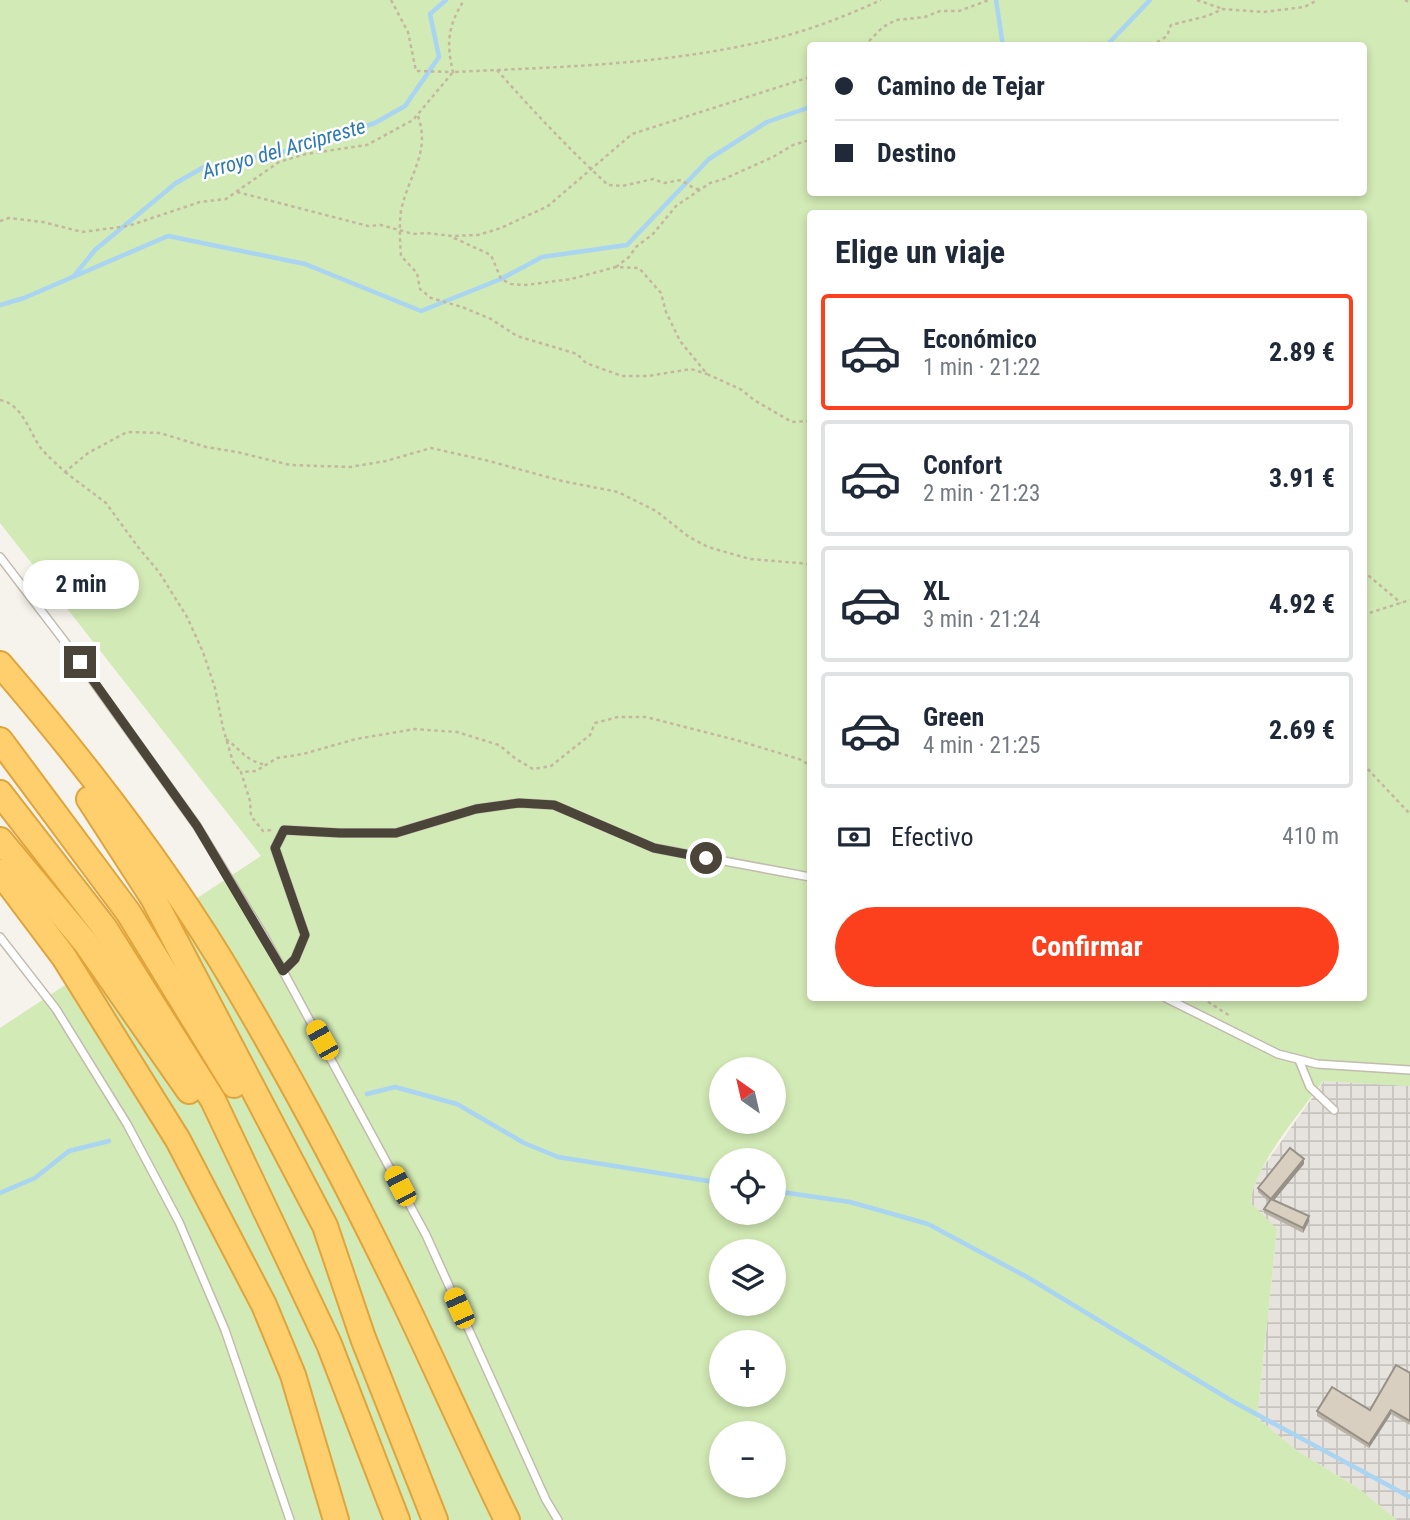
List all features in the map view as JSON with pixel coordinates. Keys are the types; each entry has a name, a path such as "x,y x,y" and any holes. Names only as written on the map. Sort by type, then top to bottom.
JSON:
{"highway":[{"path":"0,664 79,759 172,888 236,986 335,1165 399,1292 507,1520"},
{"path":"0,673 62,757 153,898 325,1226 363,1338 435,1520"},
{"path":"0,740 128,912 222,1062 310,1227 363,1338"},
{"path":"0,793 104,927 214,1100 329,1344 397,1520"},
{"path":"0,841 85,942 134,1010 264,1205"},
{"path":"0,873 64,957 178,1140 264,1305 293,1375 336,1520"}],"lane":[{"path":"0,557 65,642 197,826 283,971 426,1235 546,1500 558,1520"},
{"path":"283,971 295,959 305,935 275,848 284,830 396,833 476,809 519,803 554,805 654,848 807,876"},
{"path":"0,937 56,1009 127,1124 179,1222 225,1330 290,1520"},
{"path":"1172,1001 1278,1054 1317,1064 1410,1070"},
{"path":"1299,1060 1310,1087 1334,1110"}],"path":[{"path":"391,0 408,32 416,71 453,72 625,64 694,56 768,41 843,17 881,0"},
{"path":"453,72 448,51 449,32 464,0"},
{"path":"868,42 883,27 896,20 925,17 940,10 959,11 989,0"},
{"path":"1197,0 1223,9 1264,12 1304,7 1318,0"},
{"path":"1405,0 1410,3"},
{"path":"1157,42 1167,36 1171,25 1223,9"},
{"path":"497,70 556,136 608,185 622,186 653,179 664,183 681,180 695,189 702,189"},
{"path":"0,221 9,218 43,222 82,232 128,226 200,202 226,199 279,162 306,154 367,145 413,120 453,72"},
{"path":"237,192 368,226 381,225 400,232 452,236 478,234 501,228 548,205 632,134 807,78"},
{"path":"417,114 423,132 423,144 402,210 401,256 417,273 420,289 431,298 462,307 491,319 517,336 577,354 586,363 622,376 648,376 691,369 742,390 792,422 807,421"},
{"path":"616,267 653,234 676,206 710,183 773,157 793,145 807,142"},
{"path":"452,236 491,256 501,279 511,284 526,285 570,279 616,267 639,268 661,293 666,312 680,341 707,374"},
{"path":"0,400 6,401 27,422 43,451 65,472 106,503 159,572 187,617 203,652 215,688 233,762 241,772 250,800 251,817 263,831 284,830"},
{"path":"65,472 88,453 127,432 160,433 206,447 290,465 350,467 386,461 431,448 562,481 618,492 656,511 689,537 708,547 750,559 807,564"},
{"path":"1367,574 1401,603"},
{"path":"1367,614 1410,600"},
{"path":"241,772 256,771 277,758 303,754 356,739 415,729 457,732 499,745 533,769 551,766 590,735 595,723 618,717 646,717 736,740 807,763"},
{"path":"226,739 243,755 266,765"},
{"path":"1367,768 1410,814"}],"shaded area":[{"path":"1324,1081 1410,1086 1410,1520 1397,1520 1358,1488 1299,1452 1257,1418 1277,1230 1251,1204 1252,1192 1261,1170"}],"green space":[{"path":"0,0 1410,0 1410,1086 1323,1081 1269,1156 1254,1188 1251,1203 1277,1229 1257,1418 1299,1452 1358,1488 1397,1520 0,1520 0,1028 261,856 0,523"}],"building":[{"path":"1290,1148 1304,1159 1271,1199 1258,1188"},
{"path":"1271,1199 1309,1216 1303,1228 1264,1209"},
{"path":"1396,1365 1410,1373 1410,1421 1391,1410 1369,1444 1317,1411 1332,1387 1370,1410"}],"waterway":[{"name":"Arroyo del Arcipreste","path":"74,276 95,250 176,183 204,167 292,150 375,123 405,106 439,57 430,14 446,0"},
{"path":"996,0 1002,42"},
{"path":"1110,42 1150,0"},
{"path":"0,305 24,298 168,236 305,264 421,311 501,279 542,257 627,245 709,159 767,122 807,108"},
{"path":"367,1094 395,1087 457,1104 524,1143 558,1157 709,1181"},
{"path":"0,1193 35,1178 69,1151 109,1141"},
{"path":"786,1193 850,1202 928,1224 1027,1277 1232,1401 1410,1497"}],"route":[{"path":"80,662 197,826 283,971 295,959 305,935 275,848 284,830 396,833 476,809 519,803 554,805 654,848 706,858"}]}
